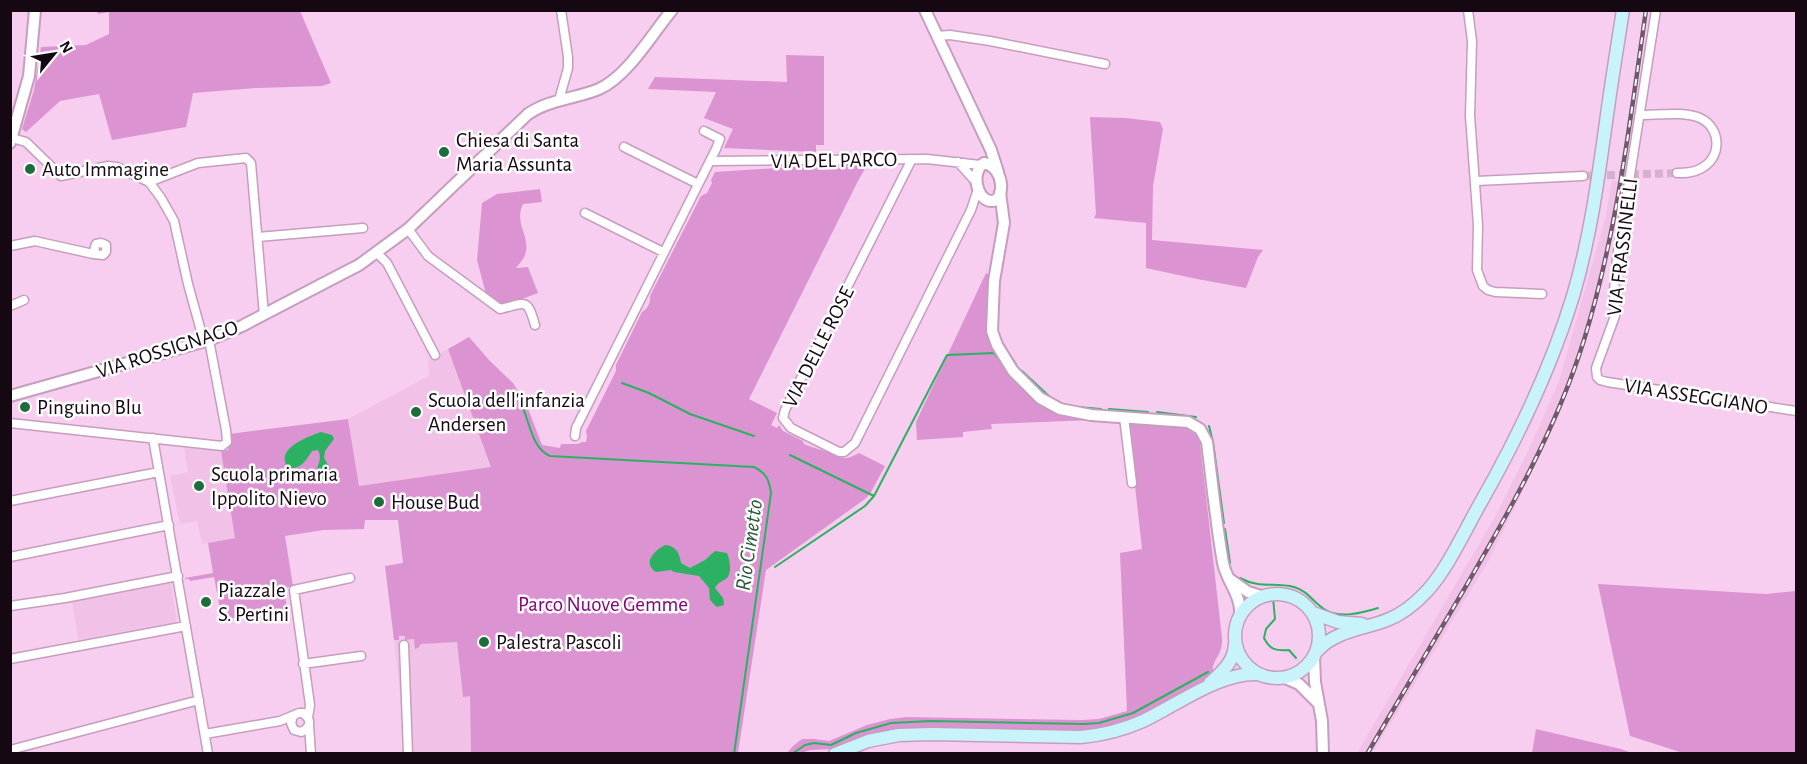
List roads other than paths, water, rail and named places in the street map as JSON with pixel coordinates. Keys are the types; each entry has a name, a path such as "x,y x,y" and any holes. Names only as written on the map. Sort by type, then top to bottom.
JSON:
{"main road":[{"path":"835,753 849,751 868,741 898,735 1081,737 1127,728 1202,689 1236,677 1258,674 1271,678 1285,678 1299,673 1305,669 1324,644 1346,633 1387,620 1420,599 1432,585 1492,483 1557,346 1574,294 1598,185 1623,10"},
{"path":"1202,689 1226,669 1235,653 1235,629 1240,616 1251,603 1261,596 1285,594 1305,604 1313,613 1320,631 1316,654"},
{"path":"1313,613 1338,622 1369,625"},
{"path":"1235,643 1246,665 1258,674"}],"street":[{"path":"10,423 222,446 227,442 207,341 188,284 174,221 161,198 149,182 117,167 108,166 61,176 26,142 11,140 29,76 35,10"},
{"path":"559,100 566,77 568,57 561,10"},
{"name":"VIA ROSSIGNAGO","path":"10,396 207,341 264,315 349,270 377,253 408,229 517,123 536,109 600,89 617,78 672,10"},
{"path":"925,10 991,150 1000,181 1004,222 994,281 992,331 997,345 1013,371 1040,398 1056,407 1091,415 1188,422 1200,429 1207,442 1224,566 1236,592 1241,610 1240,616"},
{"path":"1468,10 1472,41 1470,116 1476,181 1477,270 1483,286 1488,290 1542,294"},
{"name":"VIA FRASSINELLI","path":"1597,376 1596,368 1599,357 1615,316 1614,291 1617,258 1656,10"},
{"path":"937,36 950,35 990,41 1105,64"},
{"path":"1640,115 1686,114 1702,118 1713,129 1717,138 1717,147 1712,160 1702,169 1677,173"},
{"path":"575,436 576,428 720,139 704,131"},
{"path":"977,186 977,170 987,153 987,143"},
{"path":"624,147 698,183"},
{"path":"149,182 198,163 246,158 251,163 264,315"},
{"name":"VIA DEL PARCO","path":"710,161 912,159 982,164"},
{"name":"VIA DELLE ROSE","path":"912,159 783,418 790,428 839,452 850,449 855,443 970,210 977,186"},
{"path":"957,161 999,215 999,252"},
{"path":"982,164 994,167 998,172"},
{"path":"1476,181 1583,176"},
{"path":"970,210 981,203 997,199 1000,192"},
{"path":"585,213 663,252"},
{"path":"258,237 363,228"},
{"path":"408,229 428,256 500,309 522,303 527,304 535,325"},
{"path":"10,246 35,241 93,254"},
{"path":"377,253 387,263 435,355"},
{"path":"10,306 24,300"},
{"name":"VIA ASSEGGIANO","path":"1597,376 1600,380 1607,382 1647,389 1797,411"},
{"path":"1124,417 1132,483"},
{"path":"153,438 208,753"},
{"path":"10,501 159,472"},
{"path":"10,557 169,525"},
{"path":"10,606 178,576"},
{"path":"310,753 310,705 294,590 350,578"},
{"path":"1229,578 1248,592 1261,596"},
{"path":"10,659 186,626"},
{"path":"404,645 408,753"},
{"path":"1316,654 1323,753"},
{"path":"303,664 361,656"},
{"path":"1285,678 1299,684 1318,702"},
{"path":"308,695 306,705 291,719 310,753"},
{"path":"10,750 199,700"},
{"path":"205,734 280,721 303,713 309,721"},
{"path":"280,721 295,729 305,730 309,721"}],"waterway":[{"path":"775,567 865,506 874,496 947,355 994,353 1003,364"},
{"path":"1010,356 1016,364"},
{"path":"1022,371 1052,399"},
{"path":"622,383 649,393 690,414 754,436"},
{"name":"Rio Cimetto","path":"521,404 535,441 550,456 754,467 766,477 771,493 734,754"},
{"path":"1077,407 1101,409"},
{"path":"1109,409 1148,412"},
{"path":"1157,412 1196,417"},
{"path":"1209,426 1224,523"},
{"path":"790,455 874,496"},
{"path":"1225,529 1230,563"},
{"path":"1240,578 1254,583 1294,587 1303,591 1324,609 1337,614 1358,613 1378,608"},
{"path":"1273,598 1275,619 1266,629 1264,638 1271,647 1277,650 1289,650 1296,658"},
{"path":"792,754 805,745 814,743 831,745 856,733 891,723 931,721 1099,723 1133,713 1208,672"}],"tunnel":[{"path":"1583,176 1677,173"}],"railway":[{"path":"1367,754 1514,501 1560,406 1573,373 1595,300 1614,218 1646,10"}],"place":[{"name":"Chiesa di Santa Maria Assunta","path":"444,152"},
{"name":"Auto Immagine","path":"30,169"},
{"name":"Pinguino Blu","path":"25,407"},
{"name":"Scuola dell'infanzia Andersen","path":"416,412"},
{"name":"Scuola primaria Ippolito Nievo","path":"199,486"},
{"name":"House Bud","path":"379,502"},
{"name":"Piazzale S. Pertini","path":"206,602"},
{"name":"Palestra Pascoli","path":"484,642"}],"park label":[{"name":"Parco Nuove Gemme","path":"603,604"}]}
